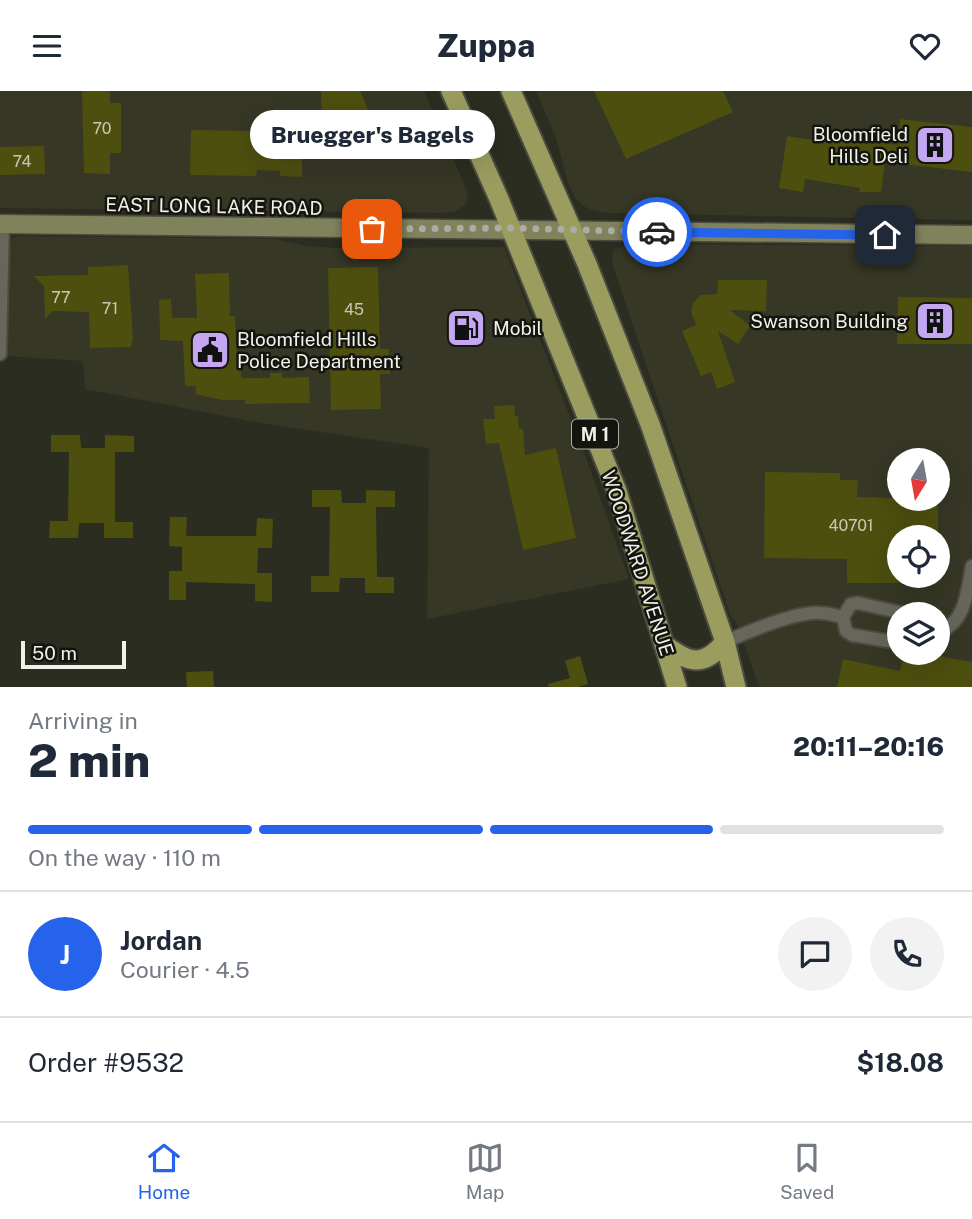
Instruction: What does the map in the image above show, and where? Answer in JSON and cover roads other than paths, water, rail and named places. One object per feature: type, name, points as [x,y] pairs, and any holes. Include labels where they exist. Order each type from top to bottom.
[{"type":"main road","name":"WOODWARD AVENUE","points":[[451,91],[511,228],[617,491],[677,687]]},
{"type":"main road","name":"M 1","points":[[511,95],[572,230],[650,424],[725,642],[736,687]]},
{"type":"main road","name":"EAST LONG LAKE ROAD","points":[[1,224],[972,235]]},
{"type":"main road","points":[[665,645],[682,657],[704,660],[725,642]]},
{"type":"street","points":[[0,353],[1,224]]},
{"type":"street","points":[[950,625],[960,615],[972,566]]},
{"type":"street","points":[[887,610],[851,604],[843,617],[846,631],[852,635],[887,641]]},
{"type":"street","points":[[725,642],[802,615],[820,612],[843,617]]},
{"type":"place","name":"Bloomfield Hills Deli","points":[[935,145]]},
{"type":"place","name":"Bruegger's Bagels","points":[[372,229]]},
{"type":"place","name":"Swanson Building","points":[[935,321]]},
{"type":"place","name":"Mobil","points":[[466,328]]},
{"type":"place","name":"Bloomfield Hills Police Department","points":[[210,350]]}]
